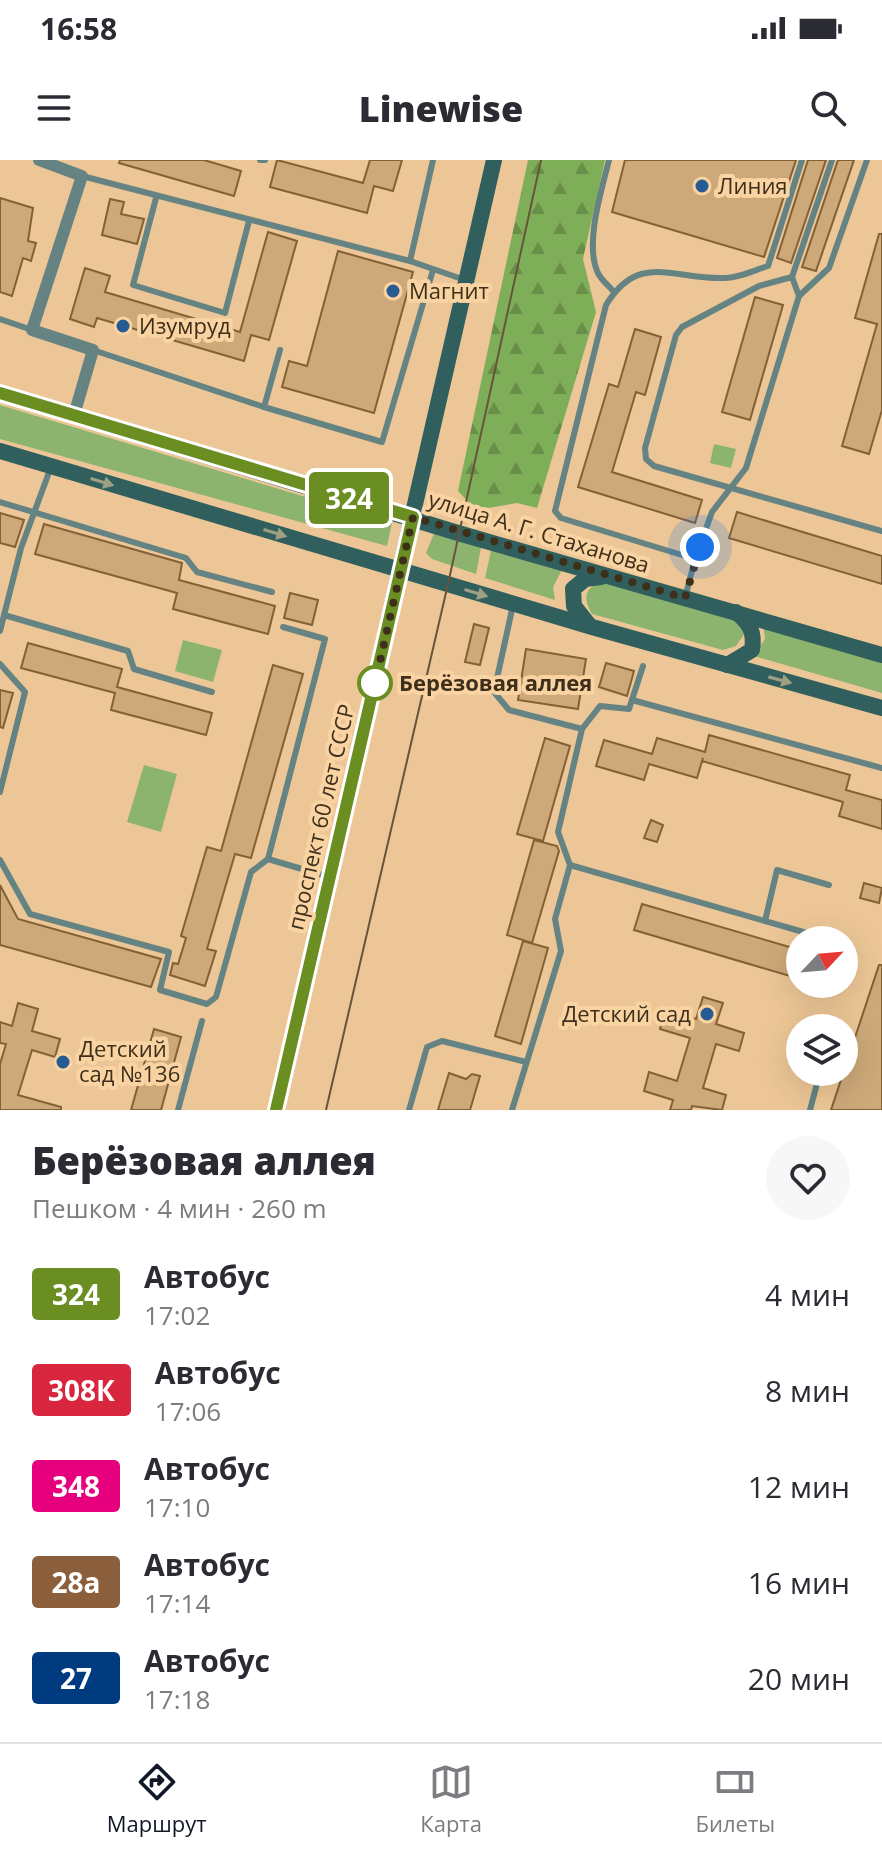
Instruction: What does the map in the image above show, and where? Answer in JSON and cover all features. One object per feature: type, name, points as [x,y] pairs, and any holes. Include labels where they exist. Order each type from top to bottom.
[{"type":"main road","name":"проспект 60 лет СССР","points":[[276,1110],[494,160]]},
{"type":"main road","name":"улица А. Г. Стаханова","points":[[0,393],[606,576],[882,655]]},
{"type":"main road","points":[[0,451],[513,604],[882,708]]},
{"type":"main road","points":[[592,627],[574,606],[573,589],[585,579],[606,576]]},
{"type":"main road","points":[[727,665],[752,650],[754,637],[749,624],[735,612]]},
{"type":"street","points":[[39,160],[82,176],[32,330],[93,350],[74,415]]},
{"type":"lane","points":[[410,261],[433,160]]},
{"type":"lane","points":[[609,160],[595,221],[594,257],[598,273],[614,292]]},
{"type":"lane","points":[[695,559],[561,518],[555,511],[606,305],[614,292],[639,272],[728,278],[768,266],[802,160]]},
{"type":"lane","points":[[799,296],[792,277],[832,160]]},
{"type":"lane","points":[[685,598],[712,512],[750,459],[799,296],[829,268],[867,160]]},
{"type":"lane","points":[[82,176],[156,198],[410,261],[466,280]]},
{"type":"lane","points":[[156,198],[133,285],[225,313],[249,221]]},
{"type":"lane","points":[[93,350],[264,407],[382,442],[433,270]]},
{"type":"lane","points":[[792,277],[759,286],[688,322],[676,335],[645,448],[646,459],[654,466],[882,531]]},
{"type":"lane","points":[[0,319],[32,330]]},
{"type":"lane","points":[[264,407],[280,350]]},
{"type":"lane","points":[[0,631],[33,512],[51,467]]},
{"type":"lane","points":[[0,502],[186,558],[197,572],[272,592]]},
{"type":"lane","points":[[513,604],[494,692],[509,710],[582,729]]},
{"type":"lane","points":[[4,615],[128,651],[134,669],[212,692]]},
{"type":"lane","points":[[0,860],[30,914],[169,952],[160,990],[206,1007],[216,997],[251,872],[268,859],[325,639],[283,627]]},
{"type":"lane","points":[[0,664],[25,692],[0,792]]},
{"type":"lane","points":[[512,1110],[561,951],[555,919],[570,865],[558,832],[582,729],[600,706],[629,709],[643,666]]},
{"type":"lane","points":[[632,700],[882,768]]},
{"type":"lane","points":[[268,859],[330,877]]},
{"type":"lane","points":[[570,865],[786,927]]},
{"type":"lane","points":[[765,921],[777,870],[829,885]]},
{"type":"lane","points":[[178,1110],[202,1021]]},
{"type":"lane","points":[[409,1110],[427,1047],[442,1041],[526,1062]]},
{"type":"lane","points":[[810,1110],[816,1086]]},
{"type":"green space","points":[[528,160],[605,160],[583,259],[596,312],[537,508],[517,503],[476,510],[458,491]]},
{"type":"green space","points":[[0,405],[392,523],[387,546],[0,439]]},
{"type":"green space","points":[[714,444],[736,449],[731,468],[710,463]]},
{"type":"green space","points":[[435,531],[482,542],[476,574],[432,559],[426,553]]},
{"type":"green space","points":[[492,546],[563,568],[553,587],[555,600],[485,578]]},
{"type":"green space","points":[[606,581],[732,615],[745,633],[736,646],[723,650],[592,614],[587,592]]},
{"type":"green space","points":[[763,624],[882,660],[882,693],[754,656],[765,639]]},
{"type":"green space","points":[[183,640],[222,650],[213,682],[175,671]]},
{"type":"green space","points":[[144,765],[177,774],[161,832],[127,822]]},
{"type":"building","points":[[120,160],[204,160],[241,171],[234,196],[119,163]]},
{"type":"building","points":[[277,160],[363,183],[370,160],[402,160],[393,191],[374,186],[367,213],[270,187]]},
{"type":"building","name":"Линия","points":[[625,160],[796,160],[764,257],[612,212]]},
{"type":"building","points":[[808,160],[826,160],[791,263],[777,258]]},
{"type":"building","points":[[838,160],[854,160],[816,271],[802,267]]},
{"type":"building","points":[[0,198],[33,208],[28,241],[36,243],[31,261],[23,258],[12,296],[0,292]]},
{"type":"building","points":[[110,199],[124,202],[121,214],[144,219],[137,244],[102,235]]},
{"type":"building","points":[[268,232],[297,241],[269,340],[251,335],[244,361],[97,318],[94,327],[70,319],[85,268],[110,276],[105,292],[240,332]]},
{"type":"building","points":[[879,234],[882,234],[882,410],[869,454],[842,446],[877,324],[855,318]]},
{"type":"building","points":[[338,251],[413,272],[374,413],[282,387],[289,361],[307,366]]},
{"type":"building","points":[[755,297],[783,305],[750,420],[722,412]]},
{"type":"building","points":[[635,329],[661,337],[645,395],[636,392],[612,472],[702,500],[695,523],[578,487],[609,384],[618,387]]},
{"type":"building","points":[[737,512],[882,556],[882,584],[729,538]]},
{"type":"building","points":[[0,513],[24,520],[15,547],[0,543]]},
{"type":"building","points":[[44,524],[182,563],[179,580],[275,606],[268,634],[173,609],[177,593],[35,554]]},
{"type":"building","points":[[290,593],[318,600],[312,625],[284,618]]},
{"type":"building","points":[[474,624],[489,628],[480,665],[465,662]]},
{"type":"building","points":[[28,643],[122,669],[117,687],[212,713],[206,735],[111,710],[115,693],[21,668]]},
{"type":"building","points":[[526,649],[586,659],[578,709],[518,700]]},
{"type":"building","points":[[606,663],[634,671],[627,696],[599,687]]},
{"type":"building","points":[[273,665],[303,674],[251,858],[235,854],[207,949],[216,951],[205,986],[170,975],[173,963],[178,964],[186,938],[181,936],[207,847],[221,851]]},
{"type":"building","points":[[0,690],[13,693],[3,728],[0,727]]},
{"type":"building","points":[[709,735],[850,775],[846,790],[882,800],[882,829],[839,816],[843,802],[702,761],[697,778],[649,764],[644,780],[596,766],[604,740],[652,754],[657,738],[705,752]]},
{"type":"building","points":[[545,738],[570,746],[543,841],[517,834]]},
{"type":"building","points":[[651,820],[663,825],[657,842],[644,838]]},
{"type":"building","points":[[534,840],[557,846],[559,851],[532,943],[507,935]]},
{"type":"building","points":[[864,883],[882,888],[879,903],[860,898]]},
{"type":"building","points":[[0,885],[18,919],[161,959],[151,987],[0,945]]},
{"type":"building","points":[[642,904],[786,946],[786,975],[634,930]]},
{"type":"building","points":[[523,941],[548,948],[521,1044],[495,1036]]},
{"type":"building","points":[[879,965],[882,965],[882,1110],[831,1110],[839,1086],[858,1086],[858,1028]]},
{"type":"building","points":[[703,997],[723,1003],[716,1024],[744,1033],[739,1051],[716,1044],[703,1088],[726,1095],[722,1110],[692,1106],[691,1110],[670,1110],[673,1100],[644,1091],[649,1072],[677,1081],[690,1038],[660,1029],[665,1010],[696,1019]]},
{"type":"building","points":[[18,1003],[38,1009],[32,1031],[60,1039],[55,1057],[32,1050],[18,1095],[61,1107],[61,1110],[0,1110],[0,1064],[6,1044],[0,1043],[0,1022],[12,1026]]},
{"type":"building","points":[[154,1029],[181,1037],[161,1110],[131,1110]]},
{"type":"building","points":[[449,1073],[466,1079],[472,1074],[480,1076],[470,1110],[438,1110]]},
{"type":"tram line","points":[[326,1110],[448,584],[541,160]]},
{"type":"bus line","name":"324","points":[[0,393],[413,517],[276,1110]]},
{"type":"place","name":"Линия","points":[[702,186]]},
{"type":"place","name":"Магнит","points":[[393,291]]},
{"type":"place","name":"Изумруд","points":[[123,326]]},
{"type":"place","name":"Берёзовая аллея","points":[[375,683]]},
{"type":"place","name":"Детский сад","points":[[707,1014]]},
{"type":"place","name":"Детский сад №136","points":[[63,1062]]},
{"type":"route","points":[[375,683],[373,692],[413,517],[458,533],[488,539],[685,598],[700,547]]}]
